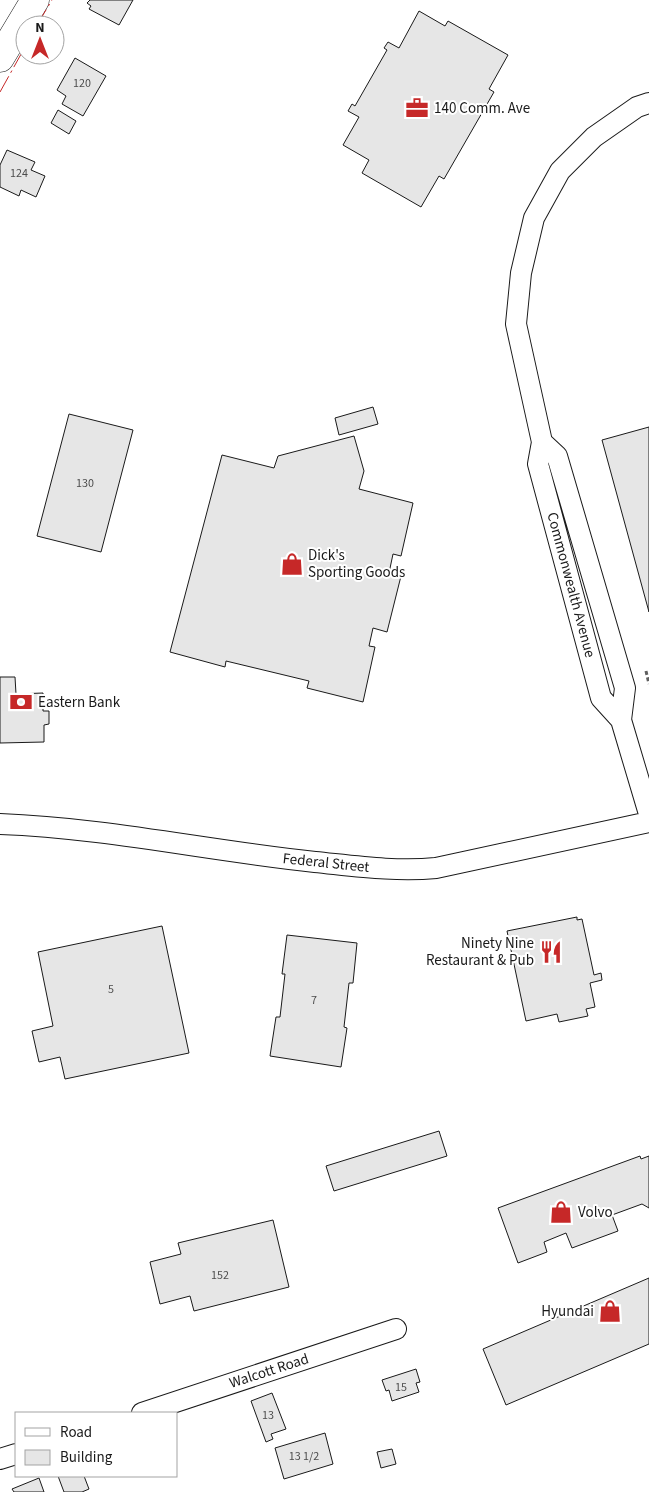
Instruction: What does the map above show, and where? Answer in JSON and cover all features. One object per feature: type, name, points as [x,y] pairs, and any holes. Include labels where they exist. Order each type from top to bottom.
[{"type":"main road","points":[[0,58],[35,0]]},
{"type":"street","name":"Commonwealth Avenue","points":[[649,103],[637,107],[594,137],[560,171],[534,218],[521,273],[516,324],[542,442],[557,456],[625,688],[621,720],[649,814]]},
{"type":"street","name":"Federal Street","points":[[0,824],[86,830],[291,860],[371,868],[417,870],[436,868],[649,822]]},
{"type":"street","name":"Walcott Road","points":[[145,1412],[396,1329]]},
{"type":"street","points":[[0,1459],[15,1454]]},
{"type":"path","points":[[646,671],[649,684]]},
{"type":"building","points":[[90,0],[133,0],[119,25],[89,9],[91,6],[87,3]]},
{"type":"building","name":"140 Comm. Ave","points":[[419,11],[445,26],[448,21],[508,55],[489,89],[494,92],[444,179],[439,176],[421,207],[362,173],[369,160],[343,145],[359,117],[348,111],[352,104],[355,106],[387,50],[384,48],[388,42],[399,48]]},
{"type":"building","points":[[75,58],[106,76],[83,116],[62,104],[66,96],[57,90]]},
{"type":"building","points":[[58,110],[76,121],[69,134],[51,123]]},
{"type":"building","points":[[7,150],[35,162],[31,170],[45,176],[36,197],[21,190],[19,196],[0,187],[0,165]]},
{"type":"building","points":[[373,407],[378,424],[339,435],[335,418]]},
{"type":"building","points":[[69,414],[133,430],[101,552],[37,536]]},
{"type":"building","points":[[649,427],[649,612],[602,440]]},
{"type":"building","name":"Dick's Sporting Goods","points":[[354,436],[364,471],[359,489],[413,503],[401,556],[393,554],[389,573],[401,576],[387,632],[373,628],[369,646],[375,647],[363,702],[307,688],[309,681],[226,661],[225,667],[170,652],[222,455],[274,468],[278,456]]},
{"type":"building","name":"Eastern Bank","points":[[0,677],[15,677],[16,694],[43,693],[43,711],[49,711],[49,724],[44,725],[44,742],[0,743]]},
{"type":"building","name":"Ninety Nine Restaurant & Pub","points":[[577,917],[577,920],[582,919],[594,975],[601,973],[602,980],[590,983],[595,1007],[586,1009],[588,1016],[559,1022],[557,1014],[526,1021],[507,931]]},
{"type":"building","points":[[162,926],[189,1053],[65,1079],[60,1057],[39,1062],[32,1031],[53,1026],[38,952]]},
{"type":"building","points":[[287,935],[357,943],[353,983],[349,983],[344,1027],[347,1028],[341,1067],[270,1056],[276,1017],[280,1017],[285,974],[282,974]]},
{"type":"building","points":[[439,1131],[447,1156],[334,1191],[326,1166]]},
{"type":"building","name":"Volvo","points":[[640,1156],[641,1159],[649,1156],[649,1208],[642,1204],[612,1215],[618,1231],[572,1248],[566,1233],[544,1242],[547,1252],[518,1263],[498,1208]]},
{"type":"building","points":[[273,1220],[289,1287],[194,1311],[190,1296],[160,1304],[150,1262],[181,1254],[178,1243]]},
{"type":"building","name":"Hyundai","points":[[649,1278],[649,1344],[506,1405],[483,1349]]},
{"type":"building","points":[[416,1369],[420,1382],[416,1383],[419,1392],[392,1401],[389,1390],[386,1391],[382,1380]]},
{"type":"building","points":[[272,1393],[286,1429],[271,1434],[273,1439],[266,1442],[251,1401]]},
{"type":"building","points":[[325,1433],[333,1464],[284,1479],[275,1448]]},
{"type":"building","points":[[392,1449],[396,1464],[381,1468],[377,1452]]},
{"type":"building","points":[[58,1477],[84,1477],[89,1489],[82,1492],[64,1492]]},
{"type":"building","points":[[39,1478],[44,1492],[14,1492],[12,1489]]},
{"type":"power","points":[[43,15],[52,0]]},
{"type":"power","points":[[0,92],[15,65]]},
{"type":"place","name":"140 Comm. Ave","points":[[417,108]]},
{"type":"place","name":"Dick's Sporting Goods","points":[[292,564]]},
{"type":"place","name":"Eastern Bank","points":[[21,702]]},
{"type":"place","name":"Ninety Nine Restaurant & Pub","points":[[551,952]]},
{"type":"place","name":"Volvo","points":[[561,1212]]},
{"type":"place","name":"Hyundai","points":[[610,1311]]}]
